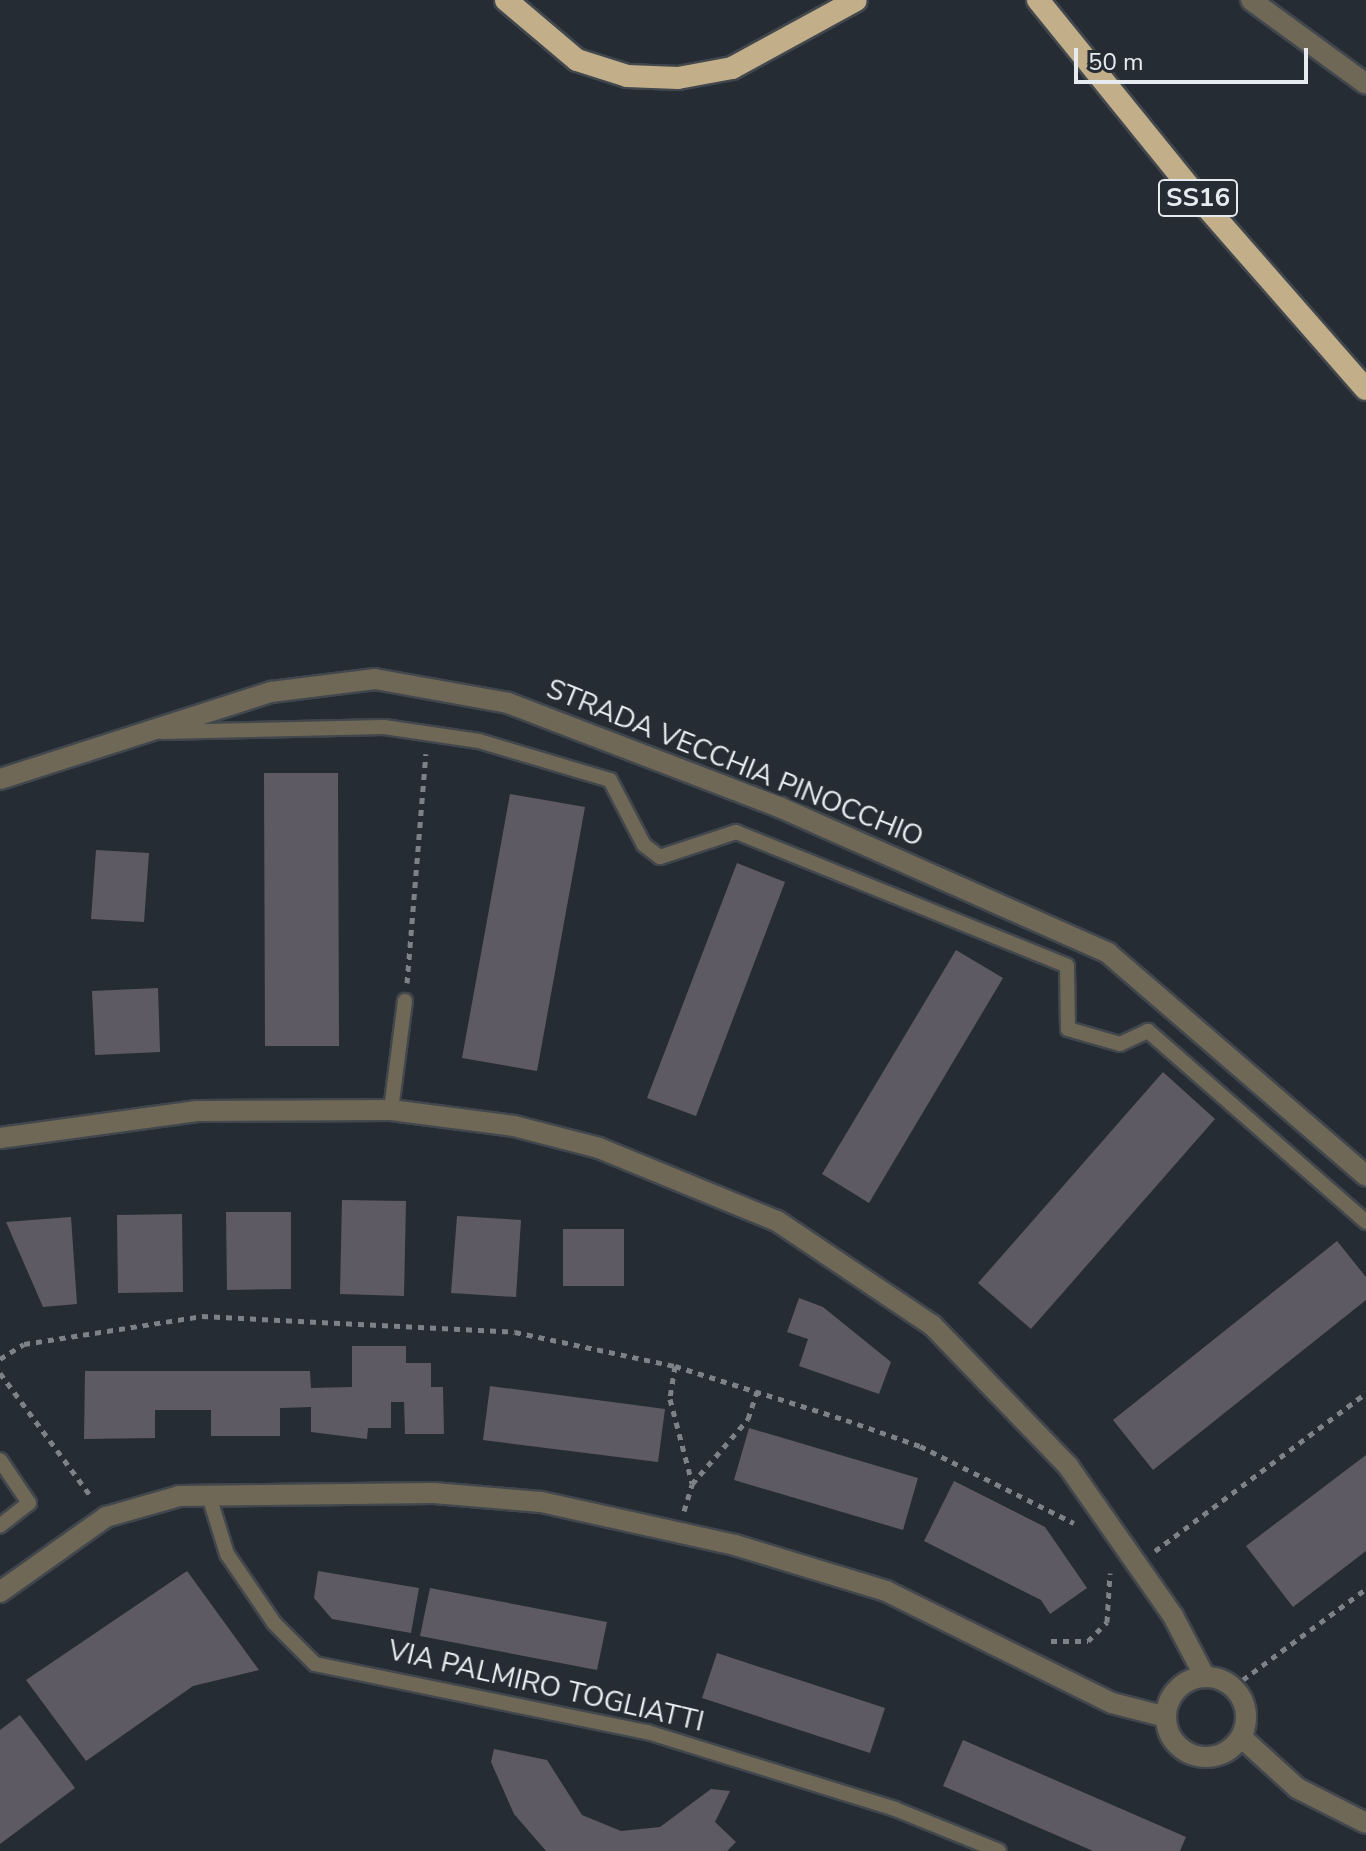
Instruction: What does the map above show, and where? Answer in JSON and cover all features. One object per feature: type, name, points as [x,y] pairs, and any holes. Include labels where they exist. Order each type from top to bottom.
[{"type":"highway","points":[[506,0],[577,60],[627,76],[678,78],[732,68],[856,0]]},
{"type":"highway","name":"SS16","points":[[1038,0],[1195,194],[1366,389]]},
{"type":"street","points":[[1251,0],[1366,84]]},
{"type":"street","name":"STRADA VECCHIA PINOCCHIO","points":[[0,779],[271,692],[375,679],[437,685],[508,703],[779,807],[1108,953],[1176,1004],[1366,1176]]},
{"type":"street","points":[[0,1138],[197,1111],[391,1110],[514,1126],[599,1148],[777,1221],[853,1266],[932,1325],[1068,1466],[1138,1563],[1205,1677],[1233,1687],[1246,1709],[1241,1737],[1220,1754],[1195,1755],[1174,1741],[1166,1717],[1178,1688],[1205,1677]]},
{"type":"street","points":[[0,1592],[106,1517],[179,1496],[434,1493],[541,1502],[679,1531],[886,1591],[1112,1703],[1166,1717]]},
{"type":"street","points":[[1241,1737],[1297,1788],[1366,1823]]},
{"type":"lane","points":[[145,733],[384,727],[427,737],[479,741],[610,780],[644,845],[660,857],[736,832],[1067,966]]},
{"type":"lane","points":[[1078,939],[1067,966],[1068,1029],[1120,1044],[1148,1031],[1366,1222]]},
{"type":"lane","points":[[391,1110],[405,1001]]},
{"type":"lane","points":[[0,1460],[29,1503],[0,1526]]},
{"type":"lane","name":"VIA PALMIRO TOGLIATTI","points":[[209,1496],[227,1554],[274,1623],[315,1664],[647,1732],[895,1809],[999,1851]]},
{"type":"path","points":[[405,1001],[427,737]]},
{"type":"path","points":[[0,1359],[24,1344],[202,1316],[515,1332],[675,1366],[920,1446],[1072,1521],[1082,1533]]},
{"type":"path","points":[[675,1366],[670,1399],[692,1484]]},
{"type":"path","points":[[0,1373],[106,1517]]},
{"type":"path","points":[[679,1531],[692,1484],[748,1419],[757,1391]]},
{"type":"path","points":[[1138,1563],[1366,1393]]},
{"type":"path","points":[[1043,1638],[1088,1641],[1107,1622],[1108,1567]]},
{"type":"path","points":[[1233,1687],[1366,1589]]},
{"type":"building","points":[[264,773],[338,773],[339,1046],[265,1046]]},
{"type":"building","points":[[510,794],[585,807],[537,1071],[462,1058]]},
{"type":"building","points":[[96,850],[149,853],[144,922],[91,919]]},
{"type":"building","points":[[737,863],[785,882],[696,1116],[647,1098]]},
{"type":"building","points":[[956,950],[1003,978],[869,1203],[822,1174]]},
{"type":"building","points":[[158,988],[160,1052],[95,1055],[92,991]]},
{"type":"building","points":[[1163,1072],[1215,1119],[1031,1329],[978,1283]]},
{"type":"building","points":[[342,1200],[406,1201],[404,1296],[340,1294]]},
{"type":"building","points":[[226,1212],[291,1212],[291,1289],[227,1290]]},
{"type":"building","points":[[182,1214],[183,1292],[118,1293],[117,1215]]},
{"type":"building","points":[[457,1216],[521,1220],[516,1297],[451,1293]]},
{"type":"building","points":[[71,1217],[77,1304],[43,1307],[6,1222]]},
{"type":"building","points":[[563,1229],[624,1229],[624,1286],[563,1286]]},
{"type":"building","points":[[1337,1241],[1366,1277],[1366,1300],[1153,1470],[1113,1420]]},
{"type":"building","points":[[799,1298],[823,1307],[891,1362],[879,1394],[799,1366],[808,1339],[787,1332]]},
{"type":"building","points":[[352,1346],[406,1346],[406,1363],[431,1363],[431,1387],[443,1387],[444,1434],[405,1434],[404,1402],[391,1402],[391,1428],[368,1428],[367,1439],[311,1432],[311,1407],[280,1408],[280,1436],[211,1436],[211,1410],[155,1410],[155,1438],[84,1439],[85,1371],[310,1371],[311,1388],[352,1387]]},
{"type":"building","points":[[490,1386],[665,1409],[658,1462],[483,1440]]},
{"type":"building","points":[[749,1428],[918,1478],[903,1530],[734,1480]]},
{"type":"building","points":[[1366,1455],[1366,1551],[1293,1607],[1246,1546]]},
{"type":"building","points":[[954,1481],[1045,1527],[1087,1588],[1050,1614],[1041,1600],[924,1541]]},
{"type":"building","points":[[187,1571],[259,1670],[193,1686],[86,1761],[26,1680]]},
{"type":"building","points":[[318,1571],[419,1588],[411,1633],[332,1619],[314,1598]]},
{"type":"building","points":[[430,1588],[607,1622],[597,1670],[420,1636]]},
{"type":"building","points":[[717,1653],[885,1708],[870,1753],[702,1698]]},
{"type":"building","points":[[20,1715],[75,1788],[0,1844],[0,1730]]},
{"type":"building","points":[[963,1740],[1186,1837],[1180,1851],[1093,1851],[943,1786]]},
{"type":"building","points":[[494,1749],[547,1760],[582,1815],[621,1831],[660,1827],[711,1789],[730,1791],[715,1822],[736,1842],[727,1851],[546,1851],[514,1814],[491,1762]]}]
